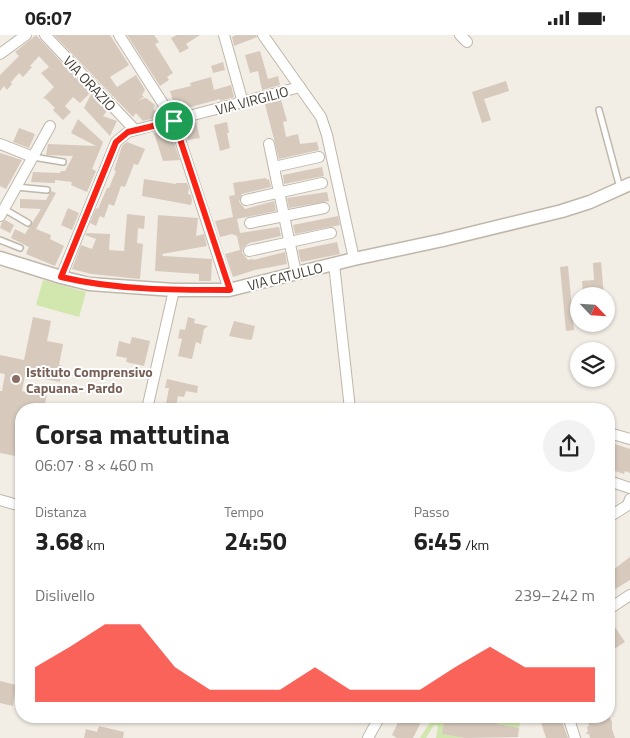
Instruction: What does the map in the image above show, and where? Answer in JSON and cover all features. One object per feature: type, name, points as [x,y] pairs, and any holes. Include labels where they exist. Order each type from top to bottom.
[{"type":"street","points":[[0,54],[15,38],[26,35]]},
{"type":"street","name":"VIA ORAZIO","points":[[45,35],[135,130]]},
{"type":"street","points":[[119,35],[174,121],[230,290]]},
{"type":"street","points":[[224,35],[243,103]]},
{"type":"street","points":[[263,35],[321,117],[327,135],[354,259]]},
{"type":"street","name":"VIA VIRGILIO","points":[[61,277],[116,142],[128,132],[300,87]]},
{"type":"street","points":[[2,213],[50,126]]},
{"type":"street","points":[[0,143],[33,157]]},
{"type":"street","points":[[269,144],[296,273]]},
{"type":"street","points":[[274,167],[319,157]]},
{"type":"street","points":[[246,201],[322,183]]},
{"type":"street","name":"VIA CATULLO","points":[[0,258],[61,277],[89,283],[174,290],[230,290],[562,211],[590,202],[625,186]]},
{"type":"street","points":[[250,223],[324,208]]},
{"type":"street","points":[[249,251],[331,233]]},
{"type":"street","points":[[334,264],[349,403]]},
{"type":"street","points":[[148,403],[174,290]]},
{"type":"street","points":[[615,435],[630,439]]},
{"type":"street","points":[[615,483],[630,488]]},
{"type":"street","points":[[615,513],[628,505],[630,499]]},
{"type":"street","points":[[0,500],[15,504]]},
{"type":"street","points":[[615,605],[630,595]]},
{"type":"street","points":[[368,738],[376,723]]},
{"type":"street","points":[[570,723],[575,738]]},
{"type":"lane","points":[[599,110],[625,186]]},
{"type":"lane","points":[[33,157],[63,162]]},
{"type":"lane","points":[[16,187],[47,190]]},
{"type":"lane","points":[[2,213],[28,223]]},
{"type":"lane","points":[[0,240],[20,248]]},
{"type":"green space","points":[[43,280],[86,292],[79,317],[36,305]]},
{"type":"green space","points":[[430,723],[444,723],[443,734],[465,738],[436,738],[438,726],[434,725],[426,738],[420,738]]},
{"type":"green space","points":[[520,723],[520,724],[519,728],[497,724]]},
{"type":"building","points":[[36,35],[90,93],[80,103],[73,97],[65,106],[71,112],[63,120],[53,110],[55,108],[43,98],[54,87],[41,73],[49,67],[39,56],[23,77],[19,73],[7,90],[4,86],[0,91],[0,75],[19,56],[15,52]]},
{"type":"building","points":[[54,35],[110,35],[129,65],[110,77],[117,87],[136,75],[145,90],[142,95],[144,97],[138,100],[146,98],[155,105],[153,109],[158,113],[154,118],[143,121],[136,113],[133,117]]},
{"type":"building","points":[[127,35],[154,35],[159,42],[155,44],[173,73],[167,77],[169,80],[160,86]]},
{"type":"building","points":[[177,35],[200,35],[186,44],[189,48],[180,53],[171,38]]},
{"type":"building","points":[[236,35],[256,35],[257,37],[234,46],[232,37]]},
{"type":"building","points":[[260,51],[268,79],[278,76],[280,85],[262,90],[258,71],[250,73],[245,55]]},
{"type":"building","points":[[223,62],[225,70],[213,73],[211,66]]},
{"type":"building","points":[[211,77],[214,90],[231,85],[234,97],[176,111],[170,91],[191,86],[190,83]]},
{"type":"building","points":[[506,81],[509,91],[484,99],[491,120],[482,123],[472,92]]},
{"type":"building","points":[[91,94],[107,111],[103,116],[117,121],[110,136],[84,108]]},
{"type":"building","points":[[281,100],[287,121],[283,122],[286,137],[298,134],[300,144],[317,142],[319,150],[279,159],[265,104]]},
{"type":"building","points":[[78,119],[103,142],[92,169],[96,171],[87,192],[71,185],[72,182],[55,180],[55,183],[31,182],[33,172],[60,173],[65,171],[73,156],[46,155],[48,144],[96,146],[71,133]]},
{"type":"building","points":[[196,122],[200,138],[188,140],[183,125]]},
{"type":"building","points":[[227,122],[230,148],[220,151],[214,125]]},
{"type":"building","points":[[19,128],[35,134],[29,148],[13,142]]},
{"type":"building","points":[[169,129],[180,160],[163,161],[154,133]]},
{"type":"building","points":[[127,142],[145,149],[138,165],[134,164],[125,187],[121,186],[114,206],[109,204],[104,218],[100,216],[96,226],[90,223],[96,208],[98,209],[107,188],[109,188],[116,171],[114,170],[122,146]]},
{"type":"building","points":[[0,153],[22,160],[6,189],[0,186]]},
{"type":"building","points":[[322,167],[324,176],[284,184],[283,175]]},
{"type":"building","points":[[266,178],[267,180],[269,179],[271,187],[242,194],[239,202],[245,209],[274,201],[276,211],[237,219],[240,233],[279,227],[281,236],[249,243],[243,248],[242,253],[248,260],[253,260],[285,252],[287,264],[255,270],[233,277],[225,254],[240,250],[237,236],[232,234],[220,237],[215,221],[233,217],[229,196],[235,195],[233,183]]},
{"type":"building","points":[[144,179],[176,184],[187,183],[189,188],[188,194],[191,195],[192,200],[191,205],[142,196]]},
{"type":"building","points":[[51,191],[56,193],[36,229],[51,235],[50,239],[64,246],[55,266],[26,254],[29,247],[11,238],[15,229],[25,234],[41,209],[20,208],[20,199],[46,200]]},
{"type":"building","points":[[327,192],[329,201],[289,208],[287,198]]},
{"type":"building","points":[[68,208],[79,213],[72,230],[61,225]]},
{"type":"building","points":[[127,214],[145,216],[144,229],[138,228],[137,243],[143,244],[140,279],[91,274],[72,269],[81,245],[92,249],[96,239],[85,235],[87,233],[110,234],[109,250],[124,251]]},
{"type":"building","points":[[158,215],[198,218],[196,236],[204,234],[207,246],[162,254],[163,256],[212,259],[211,281],[199,281],[199,274],[155,271]]},
{"type":"building","points":[[338,216],[340,225],[295,234],[293,225]]},
{"type":"building","points":[[5,220],[14,225],[10,233],[0,228]]},
{"type":"building","points":[[337,242],[340,254],[301,262],[298,250]]},
{"type":"building","points":[[601,262],[603,287],[582,287],[582,281],[594,280],[593,263]]},
{"type":"building","points":[[568,266],[570,330],[566,331],[560,267]]},
{"type":"building","points":[[33,317],[51,321],[47,341],[63,344],[59,365],[63,366],[60,382],[25,375],[22,391],[37,395],[38,392],[47,394],[45,403],[15,403],[15,456],[0,453],[0,391],[2,391],[5,374],[0,373],[0,355],[24,360]]},
{"type":"building","points":[[188,317],[195,319],[194,323],[208,326],[204,329],[201,344],[196,342],[192,359],[178,356],[182,339],[178,338],[180,329],[185,330]]},
{"type":"building","points":[[234,321],[255,326],[252,339],[229,336]]},
{"type":"building","points":[[132,337],[150,341],[144,366],[126,362],[127,358],[116,356],[119,341],[130,344]]},
{"type":"building","points":[[167,379],[198,386],[197,393],[186,391],[184,397],[178,396],[177,403],[166,403],[169,388],[165,388]]},
{"type":"building","points":[[615,444],[630,449],[630,473],[625,471],[624,474],[615,471]]},
{"type":"building","points":[[630,557],[630,580],[615,589],[615,568]]},
{"type":"building","points":[[615,627],[625,642],[615,648]]},
{"type":"building","points":[[0,681],[15,685],[13,706],[0,703]]},
{"type":"building","points":[[398,723],[420,723],[413,738],[397,738],[392,735]]},
{"type":"building","points":[[444,723],[497,723],[519,728],[518,737],[465,738],[442,734]]},
{"type":"building","points":[[541,723],[563,723],[568,738],[546,738]]},
{"type":"building","points":[[588,723],[612,723],[615,738],[590,738],[589,734],[586,734],[588,731],[587,727],[589,726]]},
{"type":"building","points":[[99,726],[124,732],[123,738],[84,738],[86,729],[97,732]]},
{"type":"place","name":"Istituto Comprensivo Capuana- Pardo","points":[[16,379]]},
{"type":"route","points":[[174,121],[230,290],[174,290],[89,283],[61,277],[116,142],[128,132],[174,121]]}]
